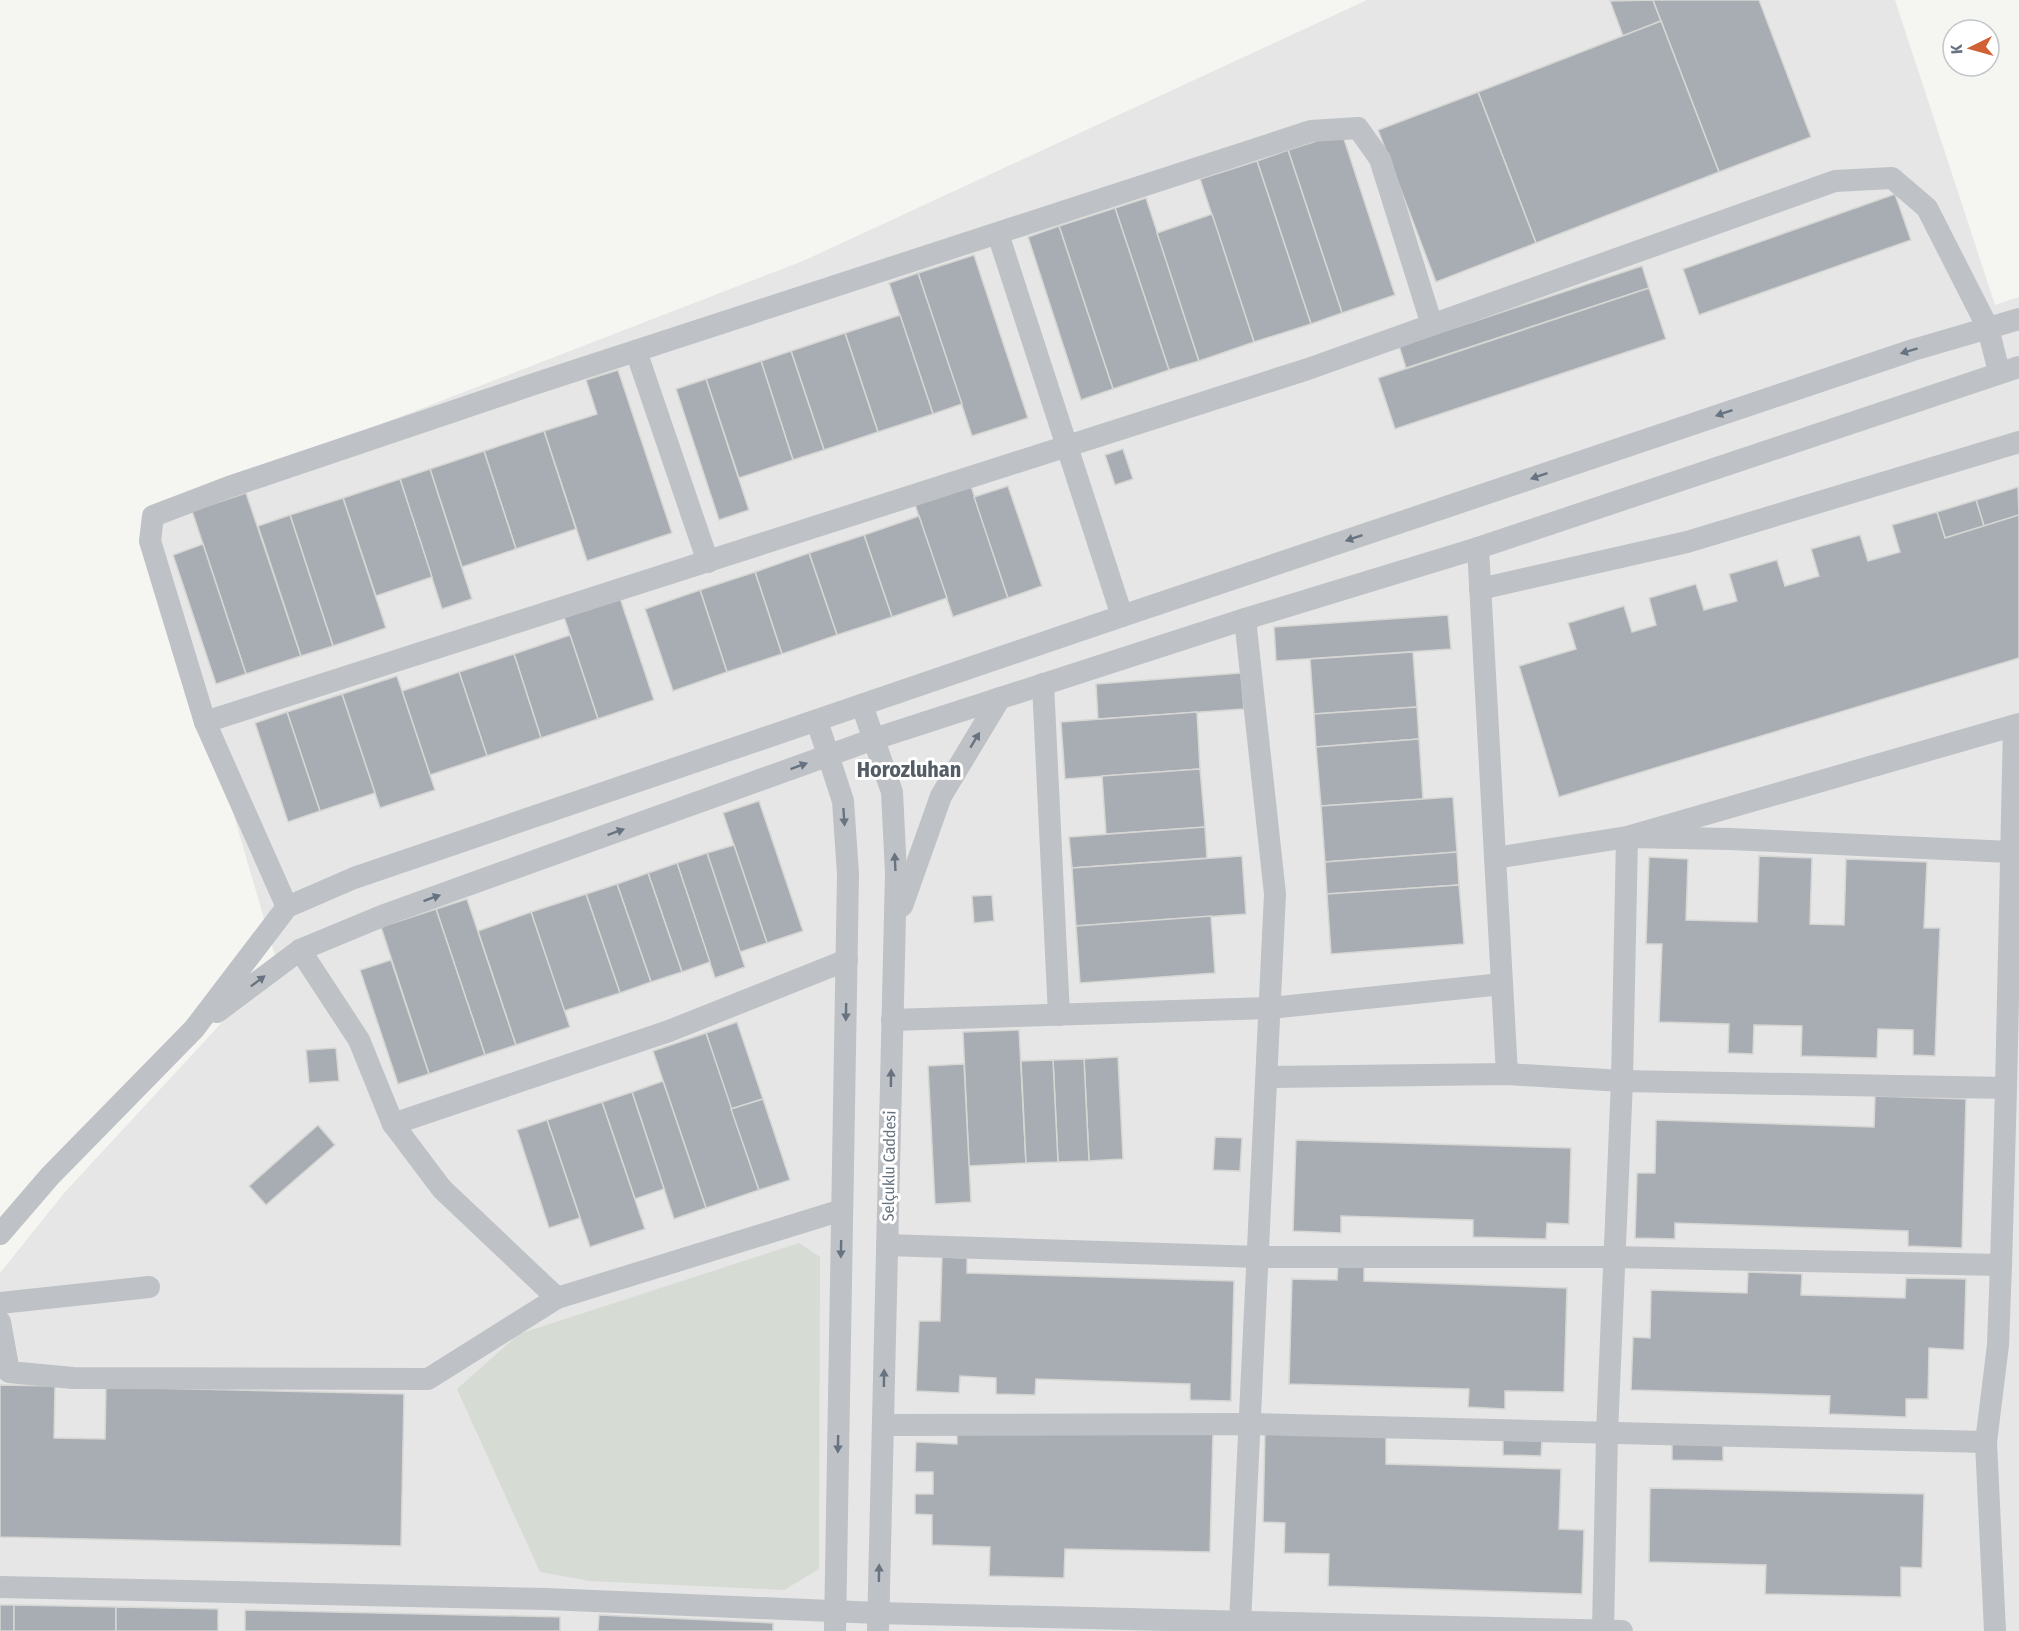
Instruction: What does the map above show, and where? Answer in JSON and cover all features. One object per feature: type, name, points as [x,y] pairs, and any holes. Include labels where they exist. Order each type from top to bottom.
[{"type":"street","points":[[287,907],[205,722],[150,541],[153,516],[229,487],[636,351],[1311,131],[1358,128],[1380,159],[1432,324]]},
{"type":"street","points":[[194,1029],[300,950],[387,914],[874,740],[1245,619],[1478,548],[2009,369],[1927,208],[1892,178],[1835,181],[1308,369],[205,722]]},
{"type":"street","points":[[998,234],[1122,616]]},
{"type":"street","points":[[0,1234],[50,1176],[194,1029],[287,907],[354,878],[1122,616],[1912,350],[2019,319]]},
{"type":"street","points":[[636,351],[708,562]]},
{"type":"street","points":[[1480,589],[1688,542],[2019,442]]},
{"type":"street","points":[[1478,548],[1507,1074]]},
{"type":"street","points":[[1240,1623],[1275,894],[1245,619]]},
{"type":"street","points":[[1043,684],[1059,1015]]},
{"type":"street","points":[[894,927],[941,796],[1000,698]]},
{"type":"street","name":"Selçuklu Caddesi","points":[[862,705],[892,792],[896,873],[878,1622]]},
{"type":"street","points":[[817,721],[843,801],[848,874],[835,1621]]},
{"type":"street","points":[[1495,858],[1627,837],[2016,725],[2010,852],[2001,1265],[2009,1345],[1986,1442],[1995,1631]]},
{"type":"street","points":[[1627,837],[1730,839],[2010,852]]},
{"type":"street","points":[[1602,1630],[1613,1257],[1622,1081],[1627,837]]},
{"type":"street","points":[[300,950],[359,1040],[393,1125],[442,1190],[557,1298]]},
{"type":"street","points":[[393,1125],[669,1031],[846,960]]},
{"type":"street","points":[[892,1020],[1270,1008],[1502,984]]},
{"type":"street","points":[[1267,1077],[1507,1074],[1622,1081],[2006,1088]]},
{"type":"street","points":[[0,1322],[9,1372],[73,1378],[428,1379],[557,1298],[842,1210]]},
{"type":"street","points":[[887,1245],[1258,1257],[1613,1257],[2001,1265]]},
{"type":"street","points":[[0,1303],[149,1287]]},
{"type":"street","points":[[883,1425],[1250,1424],[1986,1442]]},
{"type":"street","points":[[0,1587],[547,1599],[835,1621],[1142,1625],[1240,1623],[1326,1628],[1622,1631]]},
{"type":"shaded area","points":[[1367,0],[1895,0],[1995,305],[2019,297],[2019,1631],[0,1631],[0,1273],[65,1192],[277,963],[146,515],[803,261]]},
{"type":"shaded area","points":[[799,1243],[820,1257],[819,1569],[784,1590],[590,1581],[540,1572],[457,1389],[519,1334]]},
{"type":"building","points":[[1653,0],[1661,21],[1623,36],[1610,1]]},
{"type":"building","points":[[1653,0],[1759,0],[1811,137],[1719,172]]},
{"type":"building","points":[[1661,21],[1719,172],[1536,243],[1478,92]]},
{"type":"building","points":[[1478,92],[1536,243],[1436,282],[1378,130]]},
{"type":"building","points":[[1342,133],[1395,295],[1342,313],[1288,150]]},
{"type":"building","points":[[1288,150],[1342,313],[1311,324],[1257,161]]},
{"type":"building","points":[[1257,161],[1311,324],[1254,342],[1200,179]]},
{"type":"building","points":[[1895,194],[1911,240],[1699,315],[1683,269]]},
{"type":"building","points":[[1146,198],[1199,361],[1169,370],[1115,208]]},
{"type":"building","points":[[1115,208],[1169,370],[1113,389],[1059,226]]},
{"type":"building","points":[[1212,214],[1254,342],[1199,361],[1157,233]]},
{"type":"building","points":[[1059,226],[1113,389],[1081,400],[1028,237]]},
{"type":"building","points":[[974,255],[1028,418],[972,436],[918,273]]},
{"type":"building","points":[[1642,266],[1649,288],[1406,368],[1399,346]]},
{"type":"building","points":[[918,273],[962,404],[933,414],[889,283]]},
{"type":"building","points":[[1649,288],[1666,339],[1395,429],[1378,378]]},
{"type":"building","points":[[900,315],[933,414],[878,432],[845,333]]},
{"type":"building","points":[[845,333],[878,432],[824,450],[791,351]]},
{"type":"building","points":[[791,351],[824,450],[793,460],[761,361]]},
{"type":"building","points":[[761,361],[793,460],[739,478],[706,379]]},
{"type":"building","points":[[618,370],[672,533],[587,561],[544,431],[597,414],[586,380]]},
{"type":"building","points":[[706,379],[749,510],[719,520],[676,389]]},
{"type":"building","points":[[544,431],[576,529],[516,549],[484,451]]},
{"type":"building","points":[[1123,449],[1133,479],[1115,485],[1105,455]]},
{"type":"building","points":[[484,451],[516,549],[462,567],[430,469]]},
{"type":"building","points":[[430,469],[472,599],[442,609],[400,479]]},
{"type":"building","points":[[400,479],[432,577],[376,596],[343,498]]},
{"type":"building","points":[[969,480],[1008,598],[953,617],[913,499]]},
{"type":"building","points":[[1008,486],[1042,586],[1008,598],[974,497]]},
{"type":"building","points":[[2018,487],[2019,515],[1984,526],[1976,500]]},
{"type":"building","points":[[246,493],[301,656],[246,674],[192,511]]},
{"type":"building","points":[[343,498],[386,628],[333,646],[290,515]]},
{"type":"building","points":[[1976,500],[1984,526],[1945,538],[1937,512]]},
{"type":"building","points":[[1937,512],[1945,538],[2019,515],[2019,658],[1559,797],[1519,666],[1576,649],[1568,623],[1624,606],[1632,632],[1656,625],[1649,598],[1696,584],[1704,610],[1737,601],[1729,574],[1777,560],[1785,586],[1819,576],[1811,549],[1860,535],[1868,561],[1900,552],[1892,525]]},
{"type":"building","points":[[290,515],[333,646],[301,656],[258,526]]},
{"type":"building","points":[[919,516],[947,598],[892,617],[864,535]]},
{"type":"building","points":[[864,535],[892,617],[837,635],[809,553]]},
{"type":"building","points":[[203,544],[246,674],[216,684],[173,555]]},
{"type":"building","points":[[809,553],[837,635],[782,654],[755,572]]},
{"type":"building","points":[[755,572],[782,654],[727,672],[700,590]]},
{"type":"building","points":[[700,590],[727,672],[673,691],[645,609]]},
{"type":"building","points":[[620,598],[654,700],[598,719],[564,617]]},
{"type":"building","points":[[1448,615],[1451,649],[1276,661],[1274,627]]},
{"type":"building","points":[[570,635],[598,719],[541,738],[514,654]]},
{"type":"building","points":[[1413,652],[1417,707],[1314,714],[1310,659]]},
{"type":"building","points":[[514,654],[541,738],[487,756],[459,672]]},
{"type":"building","points":[[459,672],[487,756],[430,775],[402,691]]},
{"type":"building","points":[[1241,673],[1244,709],[1098,719],[1096,684]]},
{"type":"building","points":[[397,676],[435,790],[380,808],[342,694]]},
{"type":"building","points":[[342,694],[375,793],[320,811],[287,712]]},
{"type":"building","points":[[1417,707],[1419,739],[1316,747],[1314,714]]},
{"type":"building","points":[[287,712],[320,811],[288,822],[255,723]]},
{"type":"building","points":[[1197,712],[1200,769],[1065,779],[1061,722]]},
{"type":"building","points":[[1419,739],[1423,799],[1321,806],[1316,747]]},
{"type":"building","points":[[1200,769],[1205,827],[1106,834],[1102,776]]},
{"type":"building","points":[[1453,797],[1457,852],[1325,862],[1321,806]]},
{"type":"building","points":[[759,801],[803,931],[767,943],[723,813]]},
{"type":"building","points":[[1205,827],[1207,858],[1072,868],[1069,837]]},
{"type":"building","points":[[734,845],[767,943],[740,952],[707,853]]},
{"type":"building","points":[[1457,852],[1459,885],[1327,894],[1325,862]]},
{"type":"building","points":[[707,853],[745,967],[715,978],[677,863]]},
{"type":"building","points":[[1242,856],[1246,914],[1076,926],[1072,868]]},
{"type":"building","points":[[1759,856],[1812,858],[1810,924],[1844,925],[1846,859],[1927,862],[1924,928],[1940,928],[1935,1056],[1913,1055],[1913,1030],[1878,1029],[1877,1058],[1801,1056],[1802,1026],[1754,1025],[1753,1054],[1728,1053],[1729,1024],[1659,1022],[1662,944],[1646,944],[1649,857],[1688,859],[1686,920],[1757,922]]},
{"type":"building","points":[[677,863],[710,962],[682,972],[648,873]]},
{"type":"building","points":[[648,873],[682,972],[651,982],[617,884]]},
{"type":"building","points":[[617,884],[651,982],[620,993],[586,894]]},
{"type":"building","points":[[1459,885],[1464,944],[1331,954],[1327,894]]},
{"type":"building","points":[[586,894],[620,993],[564,1011],[531,912]]},
{"type":"building","points":[[992,895],[994,921],[974,923],[972,896]]},
{"type":"building","points":[[467,899],[516,1045],[485,1055],[436,909]]},
{"type":"building","points":[[436,909],[485,1055],[429,1074],[381,927]]},
{"type":"building","points":[[531,912],[570,1027],[516,1045],[478,931]]},
{"type":"building","points":[[1211,916],[1215,973],[1080,983],[1076,926]]},
{"type":"building","points":[[391,960],[429,1074],[398,1084],[360,970]]},
{"type":"building","points":[[737,1022],[763,1099],[731,1109],[706,1033]]},
{"type":"building","points":[[1019,1030],[1026,1163],[969,1166],[963,1032]]},
{"type":"building","points":[[706,1033],[759,1190],[706,1208],[653,1051]]},
{"type":"building","points":[[336,1048],[339,1081],[309,1083],[306,1050]]},
{"type":"building","points":[[1118,1057],[1123,1159],[1089,1161],[1084,1059]]},
{"type":"building","points":[[1084,1059],[1089,1161],[1058,1162],[1053,1060]]},
{"type":"building","points":[[1053,1060],[1058,1162],[1026,1163],[1021,1061]]},
{"type":"building","points":[[964,1064],[971,1202],[935,1204],[928,1066]]},
{"type":"building","points":[[663,1081],[706,1208],[674,1219],[632,1092]]},
{"type":"building","points":[[632,1092],[664,1189],[635,1199],[602,1102]]},
{"type":"building","points":[[1875,1096],[1966,1099],[1962,1248],[1908,1246],[1908,1231],[1675,1223],[1675,1239],[1635,1238],[1637,1173],[1655,1173],[1656,1120],[1874,1127]]},
{"type":"building","points":[[763,1099],[790,1180],[759,1190],[731,1109]]},
{"type":"building","points":[[602,1102],[645,1229],[590,1247],[547,1120]]},
{"type":"building","points":[[547,1120],[580,1218],[549,1228],[517,1130]]},
{"type":"building","points":[[318,1125],[335,1145],[266,1205],[249,1186]]},
{"type":"building","points":[[1215,1137],[1242,1138],[1240,1171],[1213,1170]]},
{"type":"building","points":[[1296,1140],[1571,1148],[1569,1224],[1547,1223],[1546,1239],[1473,1237],[1473,1220],[1341,1216],[1341,1233],[1293,1231]]},
{"type":"building","points":[[942,1257],[967,1258],[967,1273],[1234,1281],[1231,1401],[1190,1400],[1190,1384],[1036,1379],[1035,1395],[996,1394],[996,1378],[960,1376],[959,1393],[916,1391],[919,1321],[940,1321]]},
{"type":"building","points":[[1338,1265],[1364,1266],[1364,1281],[1567,1288],[1564,1392],[1505,1391],[1505,1409],[1468,1407],[1469,1389],[1289,1384],[1292,1279],[1337,1280]]},
{"type":"building","points":[[1748,1272],[1802,1274],[1801,1295],[1905,1298],[1906,1278],[1966,1279],[1964,1350],[1929,1348],[1928,1399],[1906,1399],[1906,1417],[1829,1414],[1830,1396],[1631,1390],[1633,1337],[1650,1338],[1651,1290],[1747,1293]]},
{"type":"building","points":[[0,1385],[55,1386],[54,1438],[105,1439],[106,1387],[404,1394],[401,1546],[0,1537]]},
{"type":"building","points":[[957,1426],[1213,1432],[1210,1552],[1065,1549],[1064,1578],[989,1576],[990,1547],[932,1545],[932,1515],[915,1514],[915,1494],[933,1494],[933,1472],[915,1472],[916,1442],[957,1444]]},
{"type":"building","points":[[1265,1431],[1386,1435],[1386,1464],[1561,1469],[1559,1529],[1584,1530],[1582,1594],[1328,1586],[1329,1554],[1284,1553],[1285,1523],[1263,1522]]},
{"type":"building","points":[[1503,1439],[1542,1440],[1541,1456],[1503,1455]]},
{"type":"building","points":[[1672,1441],[1723,1442],[1723,1461],[1672,1460]]},
{"type":"building","points":[[1650,1488],[1924,1494],[1922,1568],[1901,1567],[1901,1597],[1765,1594],[1766,1565],[1649,1562]]},
{"type":"building","points":[[0,1605],[14,1605],[14,1631],[0,1631]]},
{"type":"building","points":[[14,1605],[116,1607],[116,1631],[14,1631]]},
{"type":"building","points":[[116,1607],[218,1609],[218,1631],[116,1631]]},
{"type":"building","points":[[245,1610],[560,1617],[560,1631],[245,1631]]},
{"type":"building","points":[[599,1615],[773,1623],[773,1631],[598,1631]]},
{"type":"district","name":"Horozluhan","points":[[909,769]]}]
